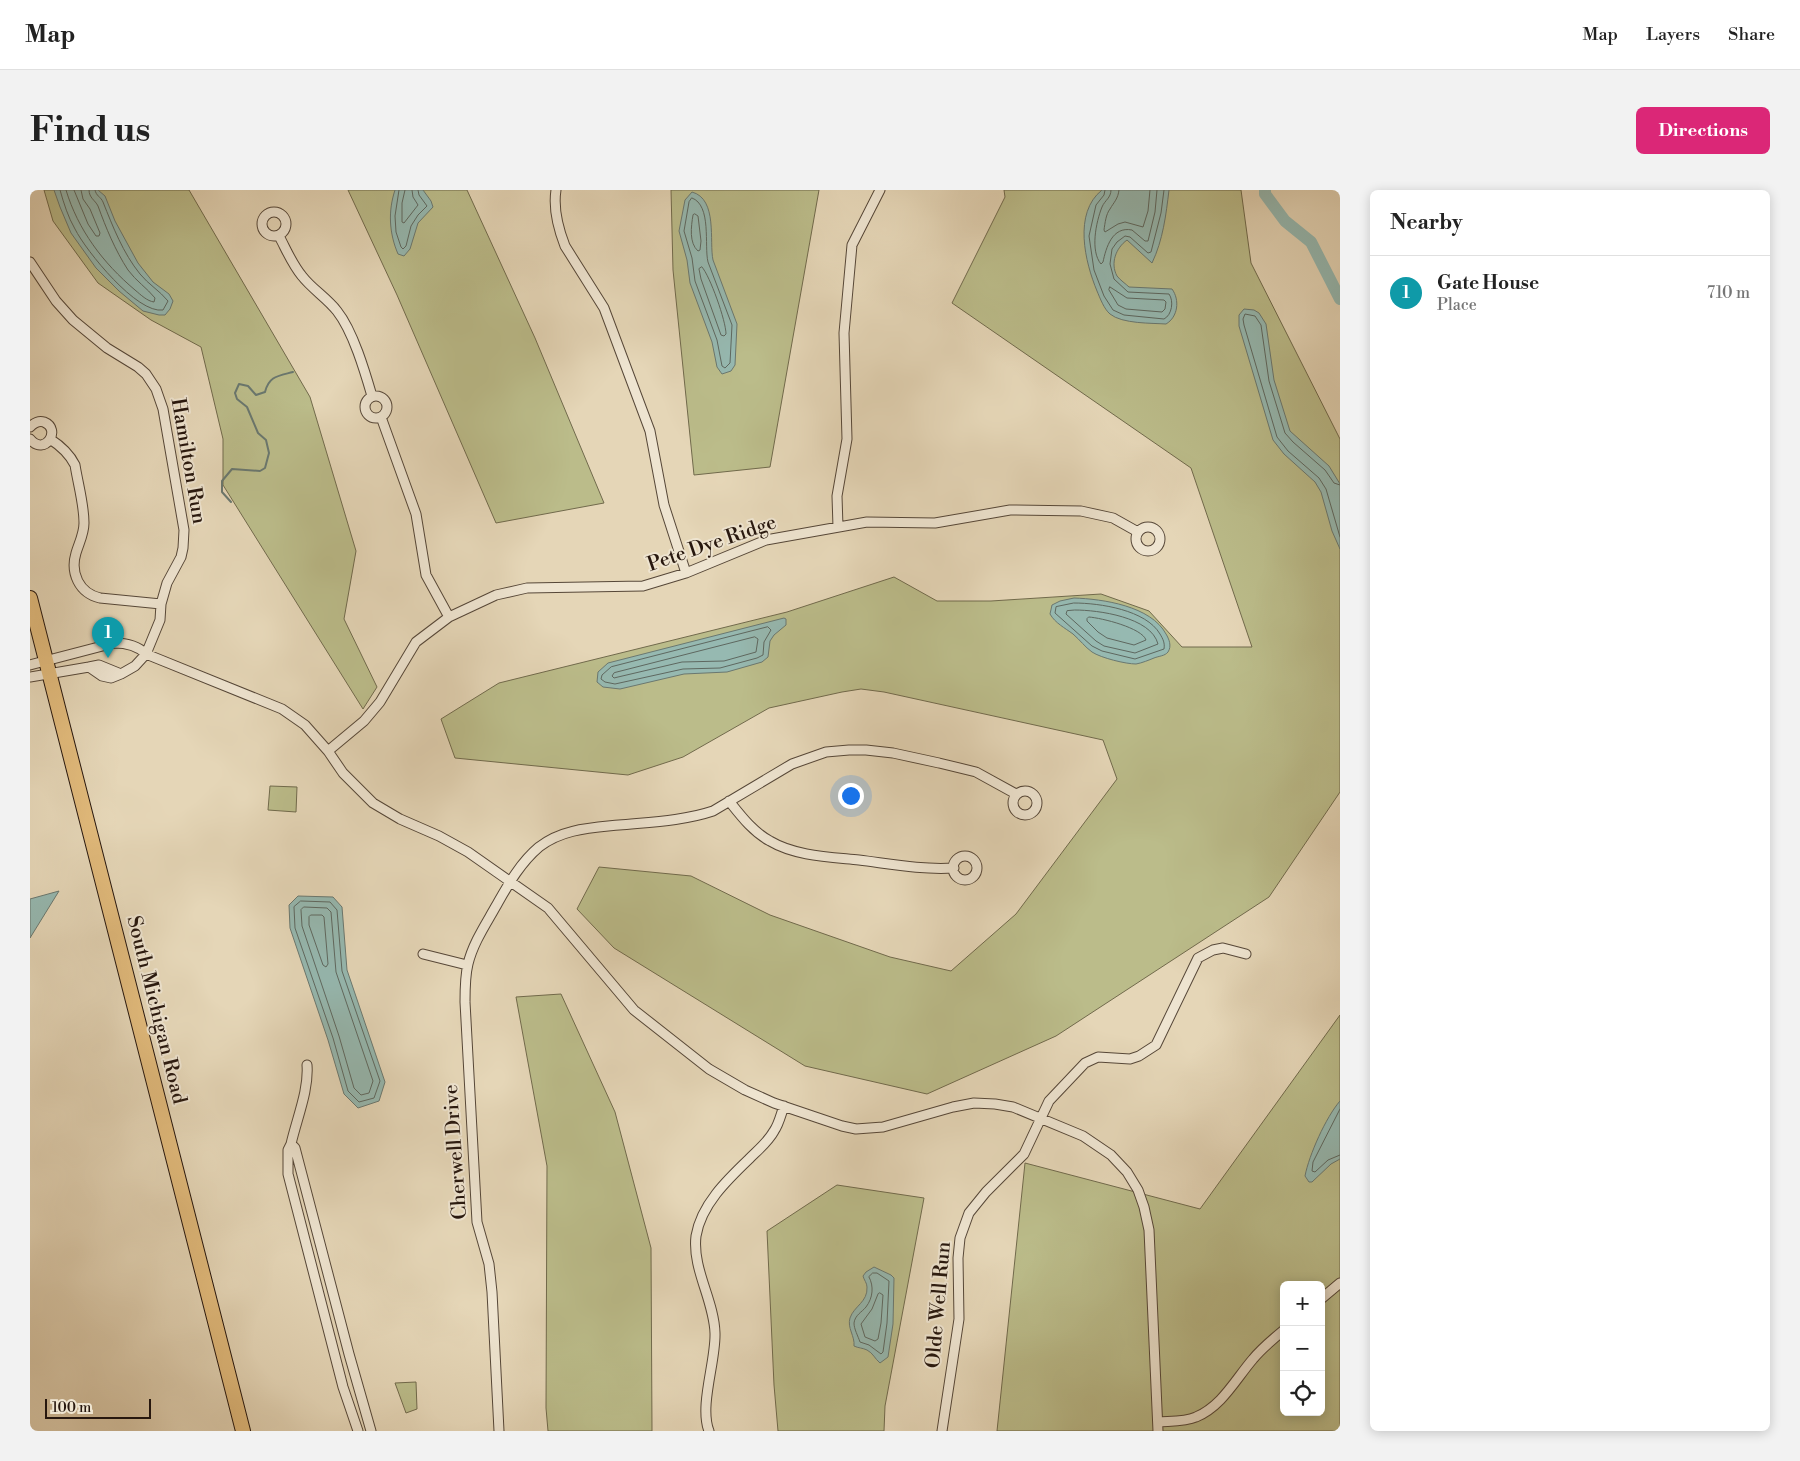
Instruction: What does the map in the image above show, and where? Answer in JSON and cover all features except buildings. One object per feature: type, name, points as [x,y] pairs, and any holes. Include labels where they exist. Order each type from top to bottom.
[{"type":"main road","name":"South Michigan Road","points":[[30,598],[243,1431]]},
{"type":"street","points":[[556,190],[555,210],[560,234],[565,246],[604,308],[650,431],[661,494],[686,573]]},
{"type":"street","points":[[838,527],[837,496],[847,439],[844,333],[852,245],[880,190]]},
{"type":"street","points":[[279,236],[293,264],[302,276],[337,310],[343,320],[366,375],[372,396]]},
{"type":"street","name":"Hamilton Run","points":[[30,262],[56,301],[73,320],[107,348],[138,367],[146,374],[156,388],[162,409],[184,530],[184,548],[167,583],[161,604],[160,620],[146,654]]},
{"type":"street","points":[[376,395],[383,398],[387,404],[386,412],[381,417],[370,417],[366,411],[365,404],[372,396],[376,395]]},
{"type":"street","points":[[381,417],[416,514],[426,575],[449,617]]},
{"type":"street","points":[[30,427],[38,421],[49,425],[52,432],[50,440],[40,445],[30,439]]},
{"type":"street","points":[[50,440],[61,446],[75,465],[84,516],[83,534],[74,559],[74,575],[79,584],[91,596],[161,604]]},
{"type":"street","name":"Pete Dye Ridge","points":[[328,751],[364,721],[380,702],[416,642],[449,617],[496,595],[527,588],[643,586],[686,573],[766,540],[867,522],[935,523],[1010,510],[1081,511],[1114,518],[1138,532]]},
{"type":"street","points":[[30,677],[48,668],[114,643],[130,645],[142,650],[146,654],[282,709],[304,725],[328,751],[343,773],[373,803],[383,810],[468,852],[548,908],[634,1010],[709,1069],[737,1086],[784,1106],[856,1129],[883,1127],[953,1107],[995,1104],[1013,1107],[1083,1136],[1111,1155],[1127,1172],[1138,1190],[1144,1207],[1149,1230],[1158,1426],[1195,1418],[1208,1410],[1221,1400],[1253,1359],[1280,1333]]},
{"type":"street","points":[[30,665],[48,668],[89,666],[102,676],[111,678],[135,666],[146,654]]},
{"type":"street","name":"Cherwell Drive","points":[[499,1431],[492,1292],[489,1264],[477,1222],[465,1002],[468,965],[478,939],[510,880],[528,857],[564,833],[589,828],[700,815],[729,802],[740,793],[792,764],[826,752],[866,750],[894,753],[940,763],[976,772],[1016,794]]},
{"type":"street","points":[[729,802],[755,832],[782,847],[829,857],[904,867],[954,868]]},
{"type":"street","name":"Olde Well Run","points":[[942,1431],[959,1319],[958,1258],[960,1238],[969,1213],[986,1192],[1024,1154],[1049,1101],[1084,1063],[1098,1057],[1130,1059],[1139,1056],[1156,1045],[1198,958],[1213,950],[1222,948],[1246,954]]},
{"type":"street","points":[[424,954],[468,965]]},
{"type":"street","points":[[307,1064],[308,1076],[288,1150],[287,1162],[299,1219],[343,1387],[358,1431]]},
{"type":"street","points":[[709,1431],[706,1413],[715,1332],[712,1308],[697,1260],[696,1236],[702,1216],[712,1198],[764,1145],[775,1130],[784,1106]]},
{"type":"street","points":[[291,1144],[295,1148],[371,1431]]},
{"type":"street","points":[[299,1219],[312,1214]]},
{"type":"street","points":[[1325,1296],[1340,1283]]},
{"type":"street","points":[[329,1331],[342,1328]]},
{"type":"green space","points":[[44,190],[189,190],[310,397],[356,551],[344,619],[377,687],[363,709],[223,485],[223,439],[201,347],[151,320],[98,283],[53,221]]},
{"type":"green space","points":[[348,190],[467,190],[535,338],[604,503],[496,523],[397,295]]},
{"type":"green space","points":[[671,190],[819,190],[770,467],[694,475],[673,270]]},
{"type":"green space","points":[[1004,190],[1241,190],[1251,263],[1340,439],[1340,792],[1269,897],[1056,1036],[927,1094],[805,1066],[614,948],[577,909],[599,867],[691,876],[770,915],[890,957],[951,971],[1016,914],[1117,779],[1103,740],[884,692],[861,689],[769,708],[683,757],[628,775],[455,758],[441,719],[499,683],[787,612],[894,577],[937,601],[991,601],[1101,594],[1149,611],[1182,647],[1252,647],[1191,468],[952,303],[1005,197]]},
{"type":"green space","points":[[270,786],[297,787],[296,812],[268,810]]},
{"type":"green space","points":[[561,994],[615,1112],[651,1248],[652,1431],[548,1431],[546,1408],[547,1166],[516,997]]},
{"type":"green space","points":[[1340,1015],[1340,1431],[997,1431],[1025,1163],[1200,1209]]},
{"type":"green space","points":[[837,1185],[924,1198],[885,1406],[884,1431],[778,1431],[767,1231]]},
{"type":"green space","points":[[416,1382],[417,1409],[406,1413],[395,1383]]},
{"type":"water","points":[[54,190],[98,190],[105,196],[115,221],[138,263],[153,282],[169,294],[173,301],[165,315],[143,311],[96,268],[71,233]]},
{"type":"water","points":[[395,190],[423,190],[433,207],[418,223],[410,249],[404,256],[398,254],[391,230],[390,214]]},
{"type":"water","points":[[1102,190],[1169,190],[1161,236],[1152,263],[1127,240],[1117,251],[1114,261],[1117,276],[1129,287],[1172,289],[1177,303],[1173,317],[1166,324],[1122,320],[1110,314],[1102,303],[1089,266],[1084,238],[1087,211],[1093,200]]},
{"type":"water","points":[[692,192],[700,196],[706,203],[711,222],[713,260],[737,324],[735,365],[731,371],[722,374],[717,367],[712,342],[690,283],[687,260],[679,231],[685,200]]},
{"type":"water","points":[[1244,309],[1254,310],[1259,313],[1266,324],[1274,380],[1290,431],[1329,466],[1340,484],[1340,549],[1332,531],[1321,492],[1315,482],[1284,454],[1273,440],[1239,326],[1239,315]]},
{"type":"water","points":[[1074,598],[1112,602],[1149,617],[1159,624],[1167,636],[1170,645],[1168,652],[1136,664],[1114,660],[1092,652],[1073,634],[1057,623],[1050,614],[1052,605]]},
{"type":"water","points":[[786,619],[786,625],[770,641],[768,657],[762,662],[727,672],[684,674],[620,689],[603,687],[597,682],[598,672],[608,663]]},
{"type":"water","points":[[59,891],[30,938],[30,899]]},
{"type":"water","points":[[298,896],[333,897],[342,907],[347,970],[385,1082],[379,1101],[358,1108],[344,1094],[290,928],[289,905]]},
{"type":"water","points":[[1340,1101],[1340,1159],[1331,1164],[1312,1182],[1309,1182],[1305,1176],[1314,1147],[1329,1117]]},
{"type":"water","points":[[874,1267],[894,1278],[893,1324],[888,1357],[880,1363],[869,1351],[854,1346],[849,1322],[852,1314],[867,1292],[863,1276]]},
{"type":"waterway","points":[[1265,190],[1265,194],[1285,221],[1311,242],[1340,299]]},
{"type":"waterway","points":[[231,502],[222,492],[222,481],[232,469],[260,471],[265,468],[269,453],[266,440],[258,433],[247,407],[237,399],[235,393],[239,384],[248,386],[256,395],[265,392],[269,383],[275,378],[293,372]]},
{"type":"place","name":"Gate House","points":[[108,658]]}]
